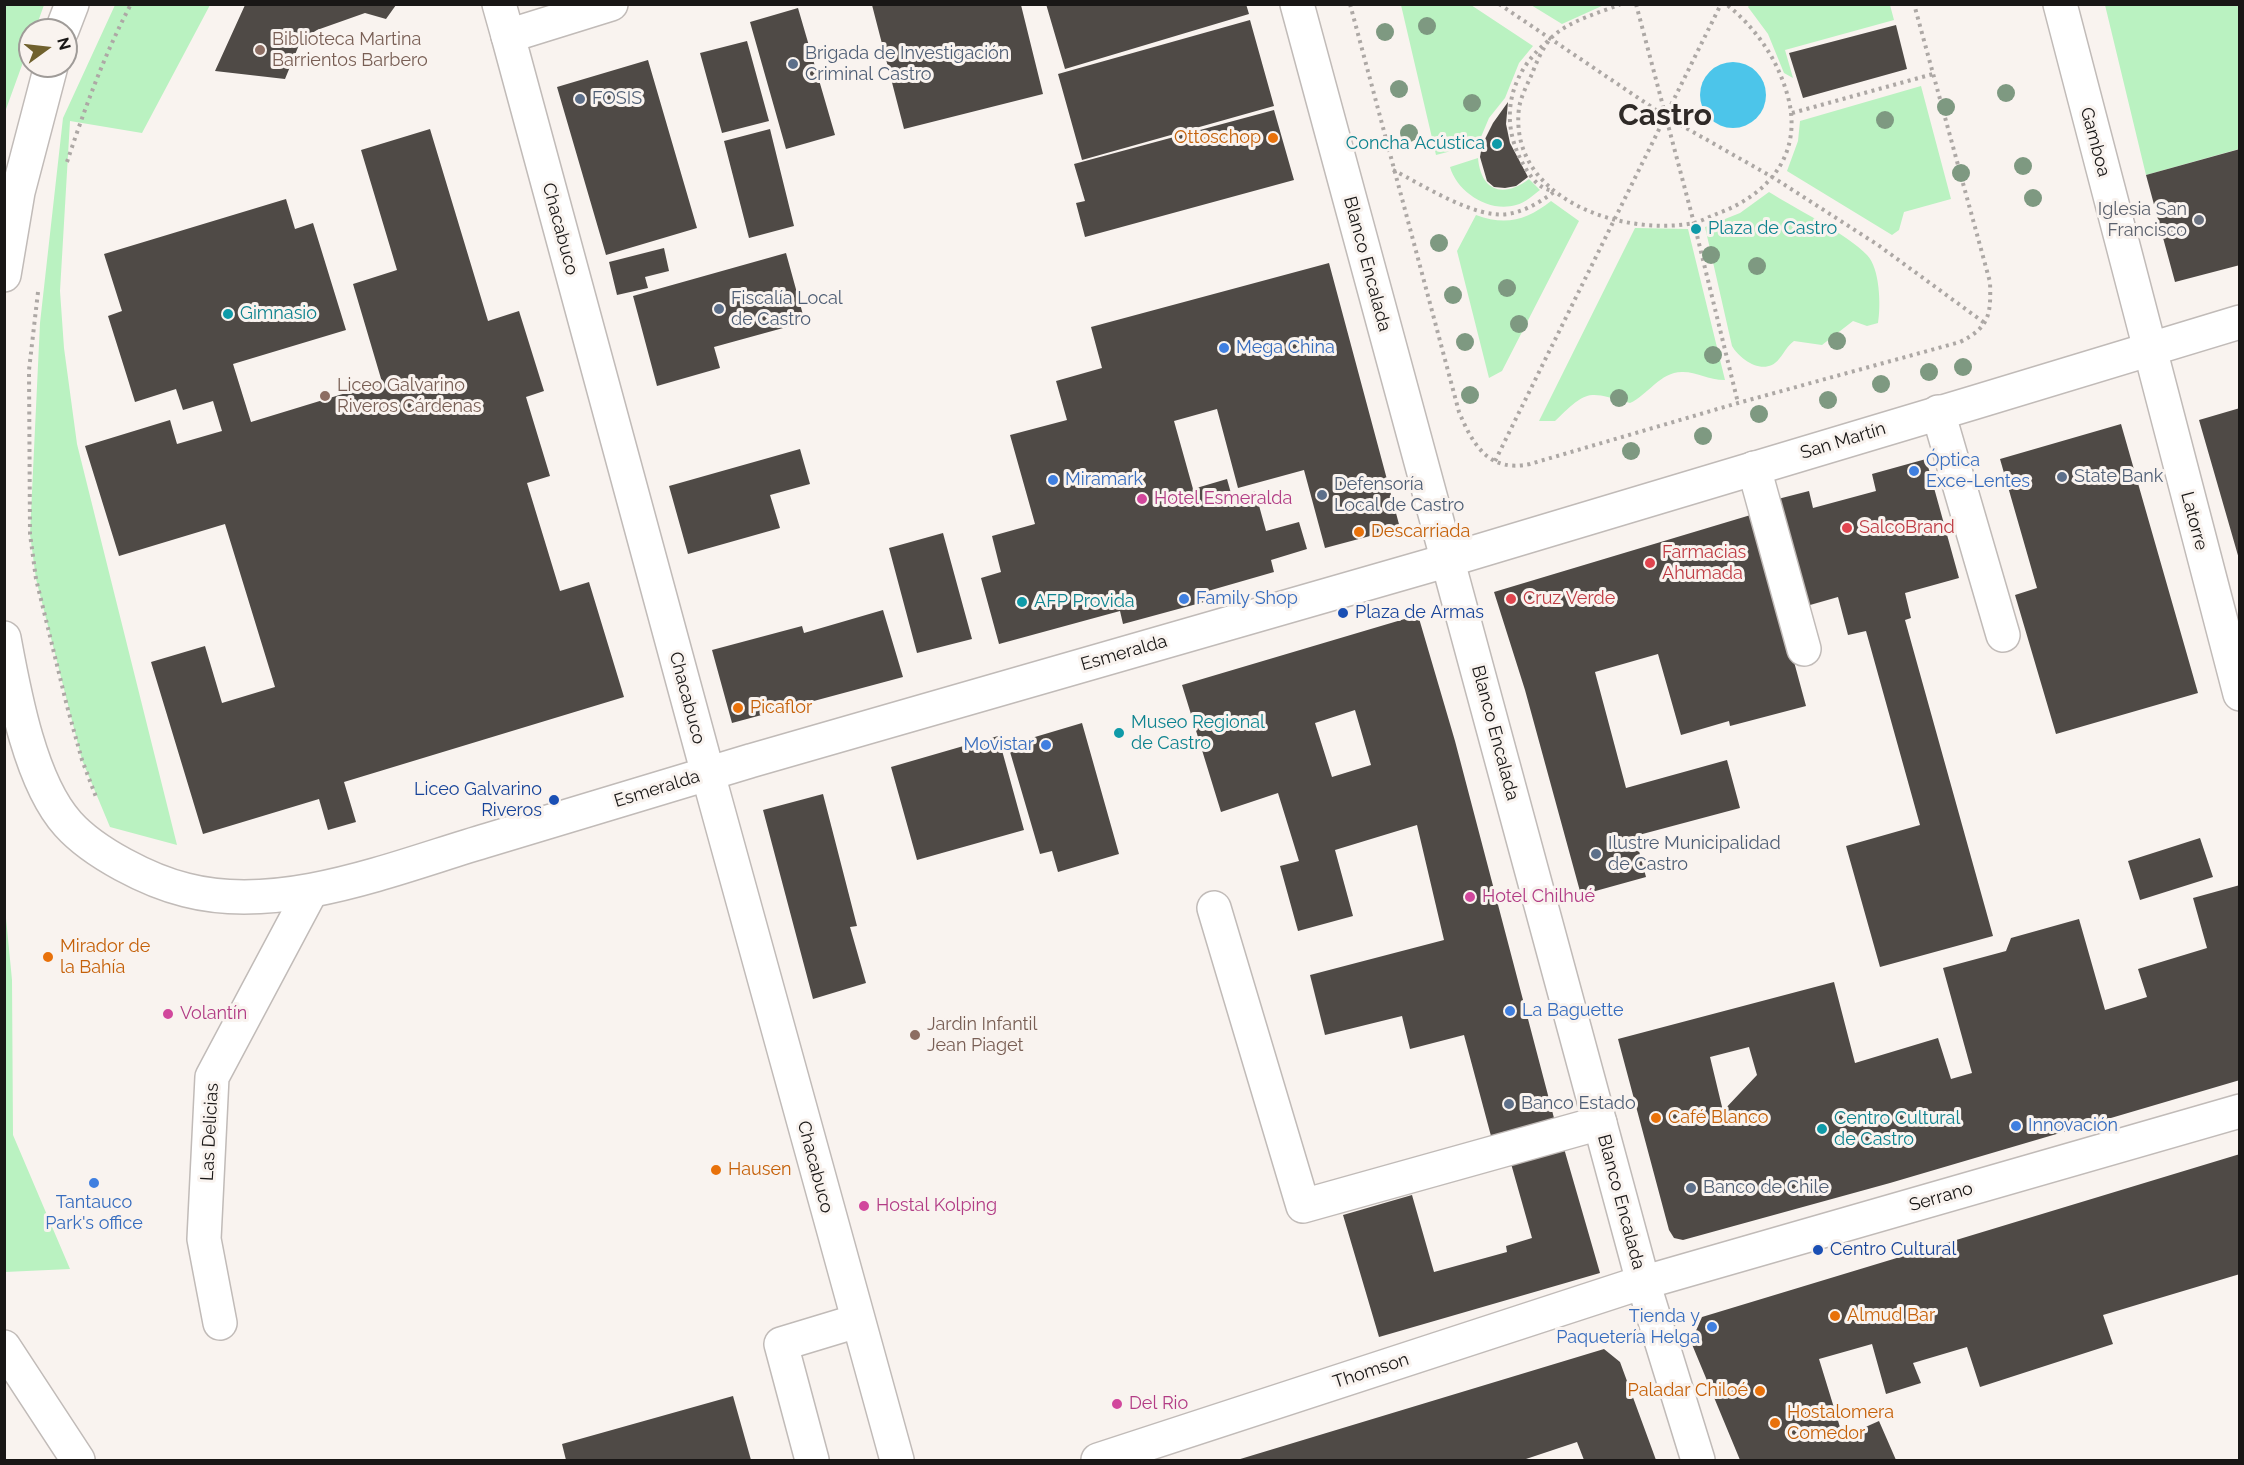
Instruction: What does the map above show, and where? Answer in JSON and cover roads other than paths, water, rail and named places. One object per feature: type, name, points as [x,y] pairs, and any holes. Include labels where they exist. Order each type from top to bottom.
[{"type":"main road","name":"Chacabuco","points":[[499,4],[897,1461]]},
{"type":"main road","points":[[508,36],[611,4]]},
{"type":"main road","name":"Blanco Encalada","points":[[1297,4],[1643,1282],[1698,1461]]},
{"type":"main road","name":"Gamboa","points":[[2060,4],[2149,349]]},
{"type":"main road","points":[[4,275],[18,192],[48,78]]},
{"type":"main road","name":"San Martín","points":[[1447,560],[2240,322]]},
{"type":"main road","name":"Latorre","points":[[2149,349],[2240,694]]},
{"type":"main road","points":[[1938,412],[2003,635]]},
{"type":"main road","points":[[1754,468],[1804,649]]},
{"type":"main road","name":"Esmeralda","points":[[4,638],[16,703],[26,738],[46,787],[66,823],[91,843],[139,872],[187,891],[265,898],[311,891],[1447,560]]},
{"type":"main road","name":"Las Delicias","points":[[220,1323],[204,1239],[212,1077],[311,891]]},
{"type":"main road","points":[[1214,908],[1303,1206],[1600,1123]]},
{"type":"main road","name":"Serrano","points":[[1643,1282],[2240,1111]]},
{"type":"main road","name":"Thomson","points":[[1098,1461],[1643,1282]]},
{"type":"main road","points":[[812,1461],[781,1344],[857,1321]]},
{"type":"main road","points":[[4,1347],[78,1461]]},
{"type":"water","points":[[1726,62],[1740,62],[1752,67],[1761,76],[1766,95],[1764,108],[1757,119],[1740,128],[1726,128],[1714,123],[1705,114],[1700,102],[1700,88],[1705,76],[1714,67]]},
{"type":"place","name":"Biblioteca Martina Barrientos Barbero","points":[[260,50]]},
{"type":"place","name":"Brigada de Investigación Criminal Castro","points":[[793,64]]},
{"type":"place","name":"FOSIS","points":[[580,99]]},
{"type":"place","name":"Ottoschop","points":[[1273,138]]},
{"type":"place","name":"Concha Acústica","points":[[1497,144]]},
{"type":"place","name":"Iglesia San Francisco","points":[[2199,220]]},
{"type":"place","name":"Plaza de Castro","points":[[1696,229]]},
{"type":"place","name":"Fiscalía Local de Castro","points":[[719,309]]},
{"type":"place","name":"Gimnasio","points":[[228,314]]},
{"type":"place","name":"Mega China","points":[[1224,348]]},
{"type":"place","name":"Liceo Galvarino Riveros Cárdenas","points":[[325,396]]},
{"type":"place","name":"Óptica Exce-Lentes","points":[[1914,471]]},
{"type":"place","name":"State Bank","points":[[2062,477]]},
{"type":"place","name":"Miramark","points":[[1053,480]]},
{"type":"place","name":"Defensoría Local de Castro","points":[[1322,495]]},
{"type":"place","name":"Hotel Esmeralda","points":[[1142,499]]},
{"type":"place","name":"SalcoBrand","points":[[1847,528]]},
{"type":"place","name":"Descarriada","points":[[1359,532]]},
{"type":"place","name":"Farmacias Ahumada","points":[[1650,563]]},
{"type":"place","name":"Family Shop","points":[[1184,599]]},
{"type":"place","name":"Cruz Verde","points":[[1511,599]]},
{"type":"place","name":"AFP Provida","points":[[1022,602]]},
{"type":"place","name":"Plaza de Armas","points":[[1343,613]]},
{"type":"place","name":"Picaflor","points":[[738,708]]},
{"type":"place","name":"Museo Regional de Castro","points":[[1119,733]]},
{"type":"place","name":"Movistar","points":[[1046,745]]},
{"type":"place","name":"Liceo Galvarino Riveros","points":[[554,800]]},
{"type":"place","name":"Ilustre Municipalidad de Castro","points":[[1596,854]]},
{"type":"place","name":"Hotel Chilhué","points":[[1470,897]]},
{"type":"place","name":"Mirador de la Bahía","points":[[48,957]]},
{"type":"place","name":"La Baguette","points":[[1510,1011]]},
{"type":"place","name":"Volantín","points":[[168,1014]]},
{"type":"place","name":"Jardin Infantil Jean Piaget","points":[[915,1035]]},
{"type":"place","name":"Banco Estado","points":[[1509,1104]]},
{"type":"place","name":"Café Blanco","points":[[1656,1118]]},
{"type":"place","name":"Innovación","points":[[2016,1126]]},
{"type":"place","name":"Centro Cultural de Castro","points":[[1822,1129]]},
{"type":"place","name":"Hausen","points":[[716,1170]]},
{"type":"place","name":"Tantauco Park's office","points":[[94,1183]]},
{"type":"place","name":"Banco de Chile","points":[[1691,1188]]},
{"type":"place","name":"Hostal Kolping","points":[[864,1206]]},
{"type":"place","name":"Centro Cultural","points":[[1818,1250]]},
{"type":"place","name":"Almud Bar","points":[[1835,1316]]},
{"type":"place","name":"Tienda y Paquetería Helga","points":[[1712,1327]]},
{"type":"place","name":"Paladar Chiloé","points":[[1760,1391]]},
{"type":"place","name":"Del Rio","points":[[1117,1404]]},
{"type":"place","name":"Hostalomera Comedor","points":[[1775,1423]]},
{"type":"district","name":"Castro","points":[[1665,116]]}]
